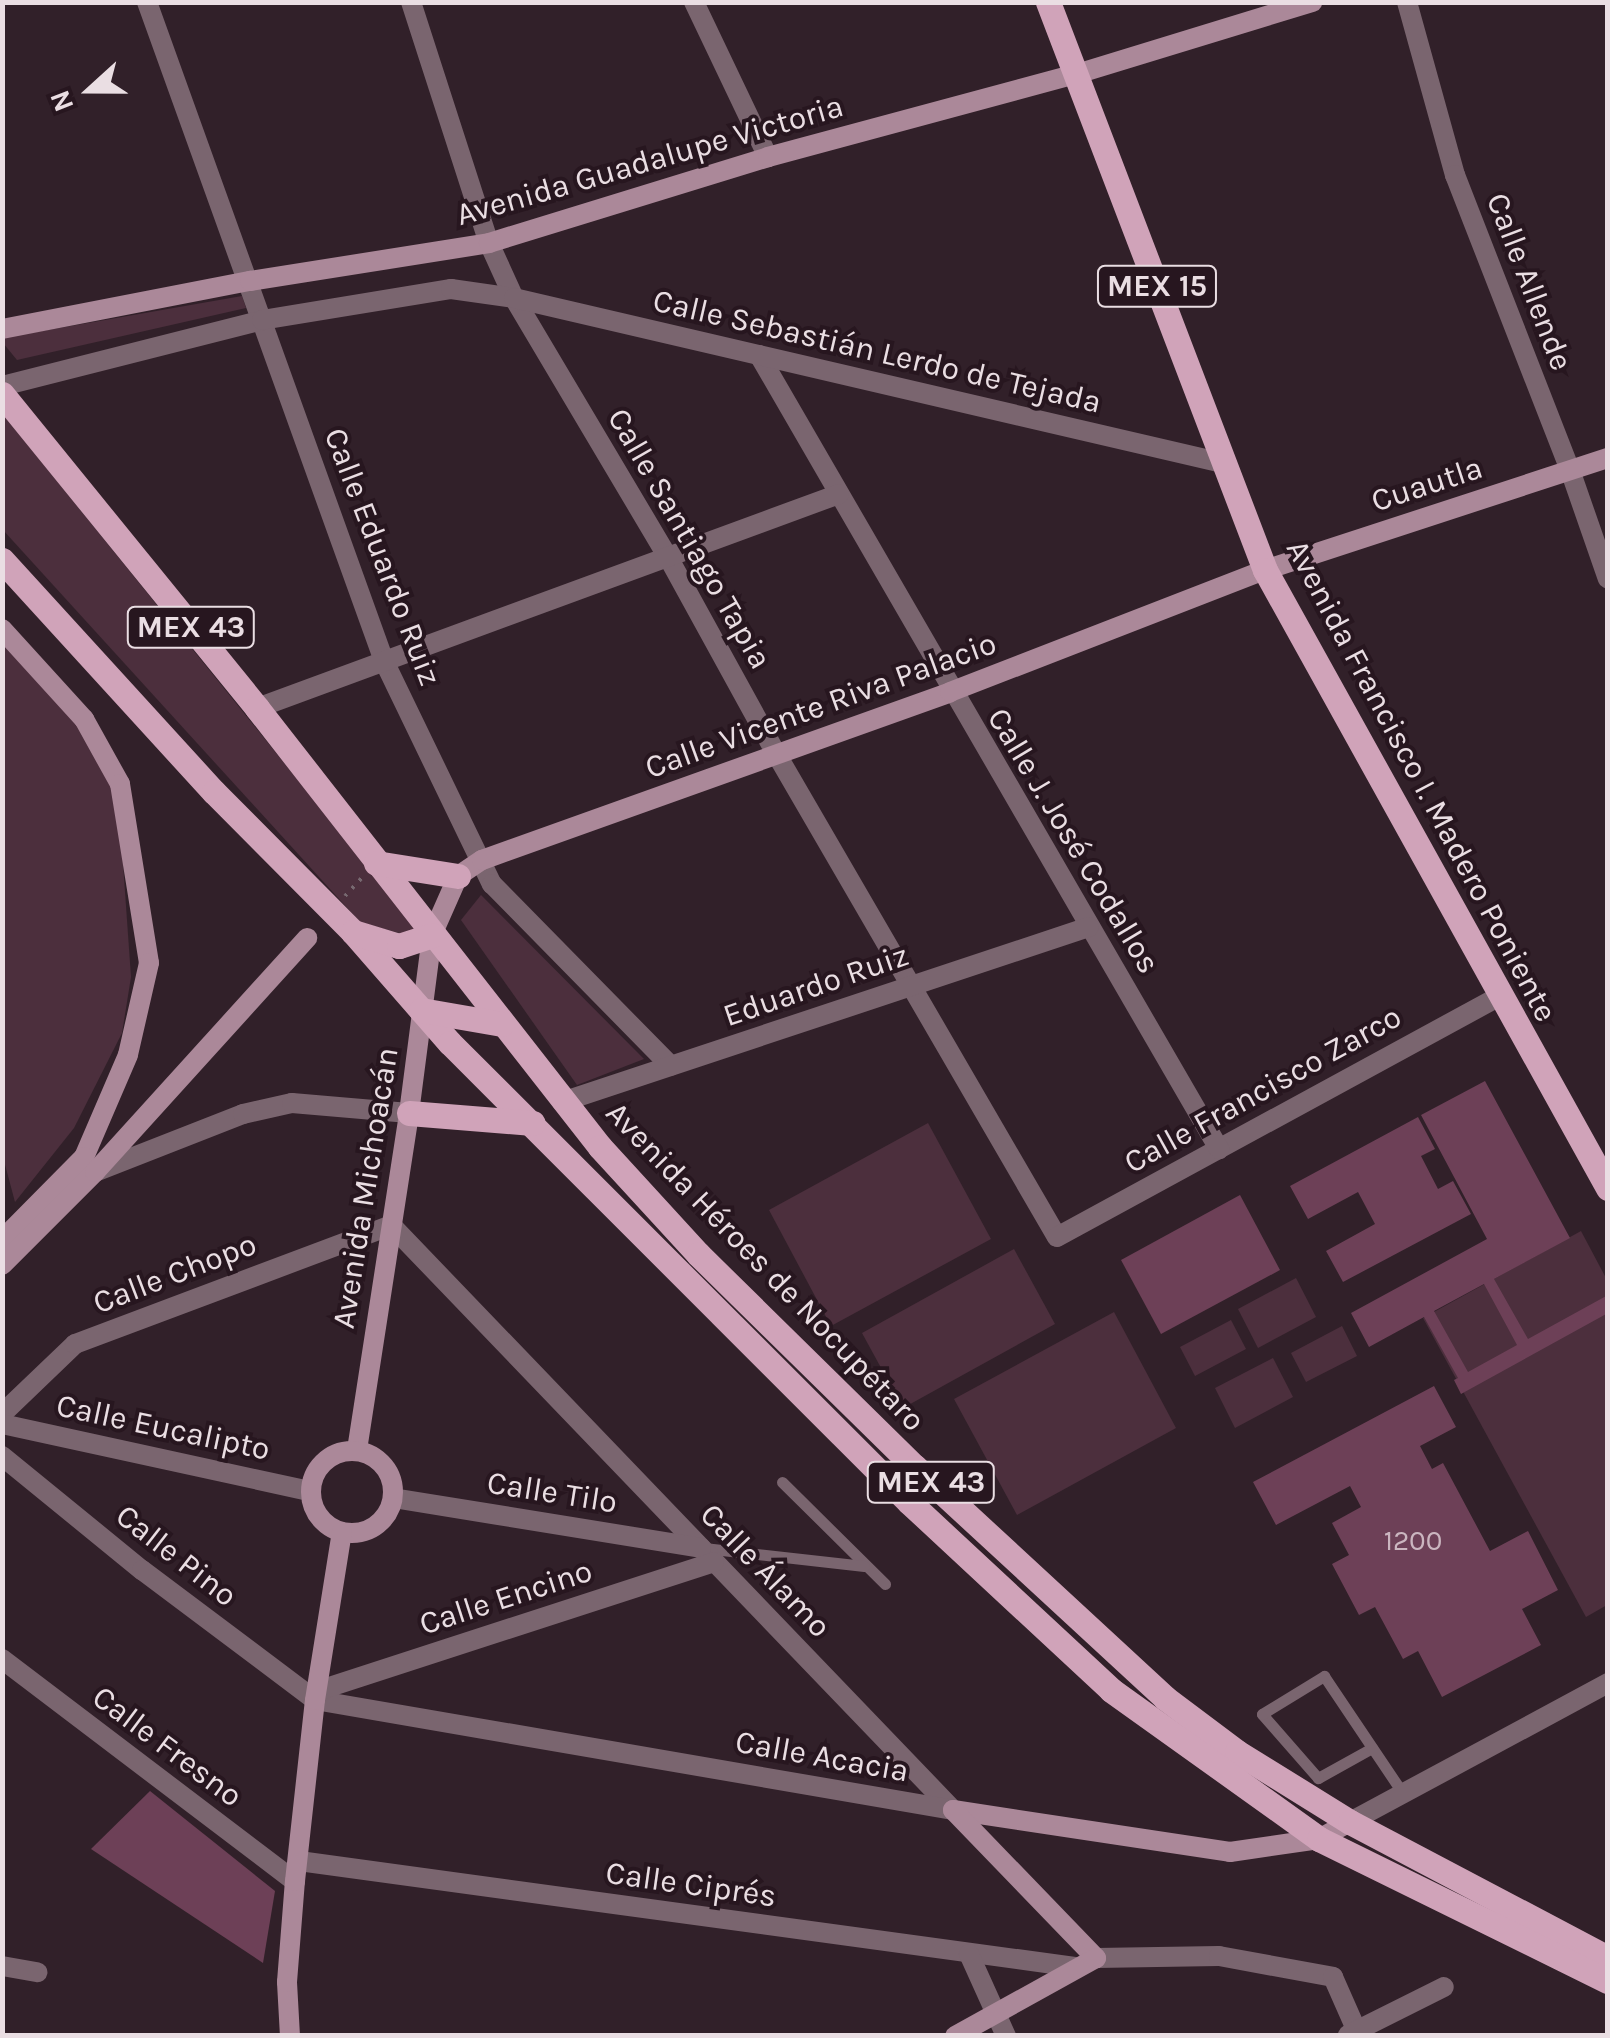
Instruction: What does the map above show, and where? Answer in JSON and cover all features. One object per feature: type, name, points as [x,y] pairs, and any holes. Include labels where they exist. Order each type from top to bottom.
[{"type":"main road","name":"Avenida Francisco I. Madero Poniente","points":[[1048,2],[1265,570],[1498,997],[1608,1188]]},
{"type":"main road","name":"Avenida Héroes de Nocupétaro","points":[[2,394],[257,708],[562,1102],[698,1254],[915,1467],[1151,1685],[1238,1752],[1350,1822],[1602,1950]]},
{"type":"main road","name":"Avenida Héroes de Nocupétaro","points":[[2,560],[214,792],[353,932],[421,1010],[909,1502],[1112,1690],[1320,1839],[1608,1981]]},
{"type":"main road","points":[[376,863],[458,876]]},
{"type":"main road","points":[[353,932],[399,946],[432,935]]},
{"type":"main road","points":[[421,1010],[502,1024]]},
{"type":"main road","points":[[409,1113],[533,1123]]},
{"type":"street","name":"Calle Eduardo Ruiz","points":[[147,2],[384,661],[492,884],[671,1066]]},
{"type":"street","name":"Calle Santiago Tapia","points":[[411,2],[489,242],[514,298],[668,557],[777,755],[1058,1237]]},
{"type":"street","points":[[694,2],[768,156]]},
{"type":"street","name":"Avenida Guadalupe Victoria","points":[[2,329],[250,281],[489,242],[768,156],[1074,75],[1312,2]]},
{"type":"street","name":"Calle Allende","points":[[1407,2],[1455,175],[1570,470],[1608,579]]},
{"type":"street","points":[[2,386],[262,320],[452,290],[514,298]]},
{"type":"street","name":"Calle Sebastián Lerdo de Tejada","points":[[514,298],[1227,464]]},
{"type":"street","name":"Calle J. José Codallos","points":[[758,355],[950,692],[1219,1149]]},
{"type":"street","name":"Cuautla","points":[[1265,570],[1608,458]]},
{"type":"street","points":[[257,708],[839,494]]},
{"type":"street","name":"Calle Vicente Riva Palacio","points":[[458,876],[482,860],[950,692],[1265,570]]},
{"type":"street","points":[[2,629],[84,719],[120,784],[149,962],[140,1012],[109,1106],[84,1157],[2,1240]]},
{"type":"street","points":[[432,935],[458,876]]},
{"type":"street","name":"Eduardo Ruiz","points":[[562,1102],[1089,926]]},
{"type":"street","name":"Avenida Michoacán","points":[[356,1450],[409,1113],[432,935]]},
{"type":"street","points":[[2,1265],[95,1172],[306,938]]},
{"type":"street","name":"Calle Francisco Zarco","points":[[1058,1237],[1498,997]]},
{"type":"street","points":[[95,1172],[243,1114],[292,1103],[409,1113]]},
{"type":"street","points":[[2,1217],[70,1197]]},
{"type":"street","name":"Calle Chopo","points":[[2,1414],[74,1344],[390,1225]]},
{"type":"street","name":"Calle Álamo","points":[[390,1225],[1096,1958]]},
{"type":"street","name":"Calle Eucalipto","points":[[2,1424],[310,1490]]},
{"type":"street","points":[[356,1450],[369,1454],[388,1472],[393,1498],[389,1511],[370,1530],[342,1532],[318,1517],[310,1490],[320,1464],[330,1456],[356,1450]]},
{"type":"street","name":"Calle Pino","points":[[2,1456],[142,1570],[316,1696]]},
{"type":"street","name":"Calle Tilo","points":[[393,1498],[708,1555]]},
{"type":"street","points":[[290,2036],[287,1982],[297,1872],[316,1696],[342,1532]]},
{"type":"street","name":"Calle Encino","points":[[316,1696],[708,1555]]},
{"type":"street","name":"Calle Fresno","points":[[2,1660],[297,1872]]},
{"type":"street","points":[[1320,1839],[1608,1682]]},
{"type":"street","name":"Calle Acacia","points":[[316,1696],[953,1810],[1230,1852],[1320,1839]]},
{"type":"street","name":"Calle Ciprés","points":[[297,1872],[1075,1967]]},
{"type":"street","points":[[968,1954],[1002,2026]]},
{"type":"street","points":[[955,2036],[1002,2026],[1075,1967],[1096,1958],[1219,1956],[1332,1977],[1354,2034],[1444,1986]]},
{"type":"street","points":[[2,1966],[37,1972]]},
{"type":"lane","points":[[782,1482],[885,1584]]},
{"type":"lane","points":[[708,1555],[864,1566]]},
{"type":"lane","points":[[1372,1748],[1318,1778],[1262,1714],[1324,1676],[1404,1795]]},
{"type":"shaded area","points":[[242,296],[246,308],[17,360],[2,338]]},
{"type":"shaded area","points":[[3,414],[418,929],[413,937],[360,922],[3,530]]},
{"type":"shaded area","points":[[3,639],[96,746],[119,807],[131,977],[122,1033],[74,1128],[15,1202],[3,1157]]},
{"type":"shaded area","points":[[481,895],[644,1059],[577,1085],[461,920]]},
{"type":"shaded area","points":[[928,1123],[991,1239],[831,1326],[769,1210]]},
{"type":"shaded area","points":[[1581,1231],[1607,1280],[1607,1605],[1586,1617],[1423,1318]]},
{"type":"shaded area","points":[[1014,1249],[1055,1324],[903,1408],[862,1333]]},
{"type":"shaded area","points":[[1296,1278],[1316,1317],[1258,1348],[1238,1309]]},
{"type":"shaded area","points":[[1114,1312],[1176,1428],[1017,1515],[954,1399]]},
{"type":"shaded area","points":[[1231,1320],[1246,1349],[1195,1376],[1180,1347]]},
{"type":"shaded area","points":[[1342,1326],[1357,1356],[1306,1382],[1291,1353]]},
{"type":"shaded area","points":[[1273,1358],[1293,1397],[1235,1428],[1215,1388]]},
{"type":"building","points":[[1485,1081],[1570,1238],[1494,1279],[1528,1339],[1608,1295],[1608,1313],[1461,1394],[1454,1380],[1458,1378],[1424,1317],[1369,1347],[1351,1313],[1487,1239],[1421,1115]],"holes":[[[1484,1284],[1517,1345],[1468,1372],[1434,1311]]]},
{"type":"building","points":[[1418,1117],[1435,1149],[1421,1156],[1438,1189],[1453,1181],[1471,1214],[1343,1282],[1326,1251],[1375,1224],[1358,1192],[1308,1219],[1290,1186]]},
{"type":"building","points":[[1240,1195],[1280,1270],[1161,1334],[1121,1260]]},
{"type":"building","points":[[1434,1386],[1456,1427],[1420,1446],[1432,1469],[1443,1463],[1490,1551],[1528,1531],[1558,1590],[1522,1609],[1541,1645],[1442,1697],[1418,1651],[1403,1659],[1375,1607],[1359,1615],[1332,1564],[1349,1555],[1332,1523],[1361,1507],[1350,1486],[1276,1525],[1253,1482]]},
{"type":"building","points":[[150,1791],[275,1891],[263,1963],[91,1849]]}]
